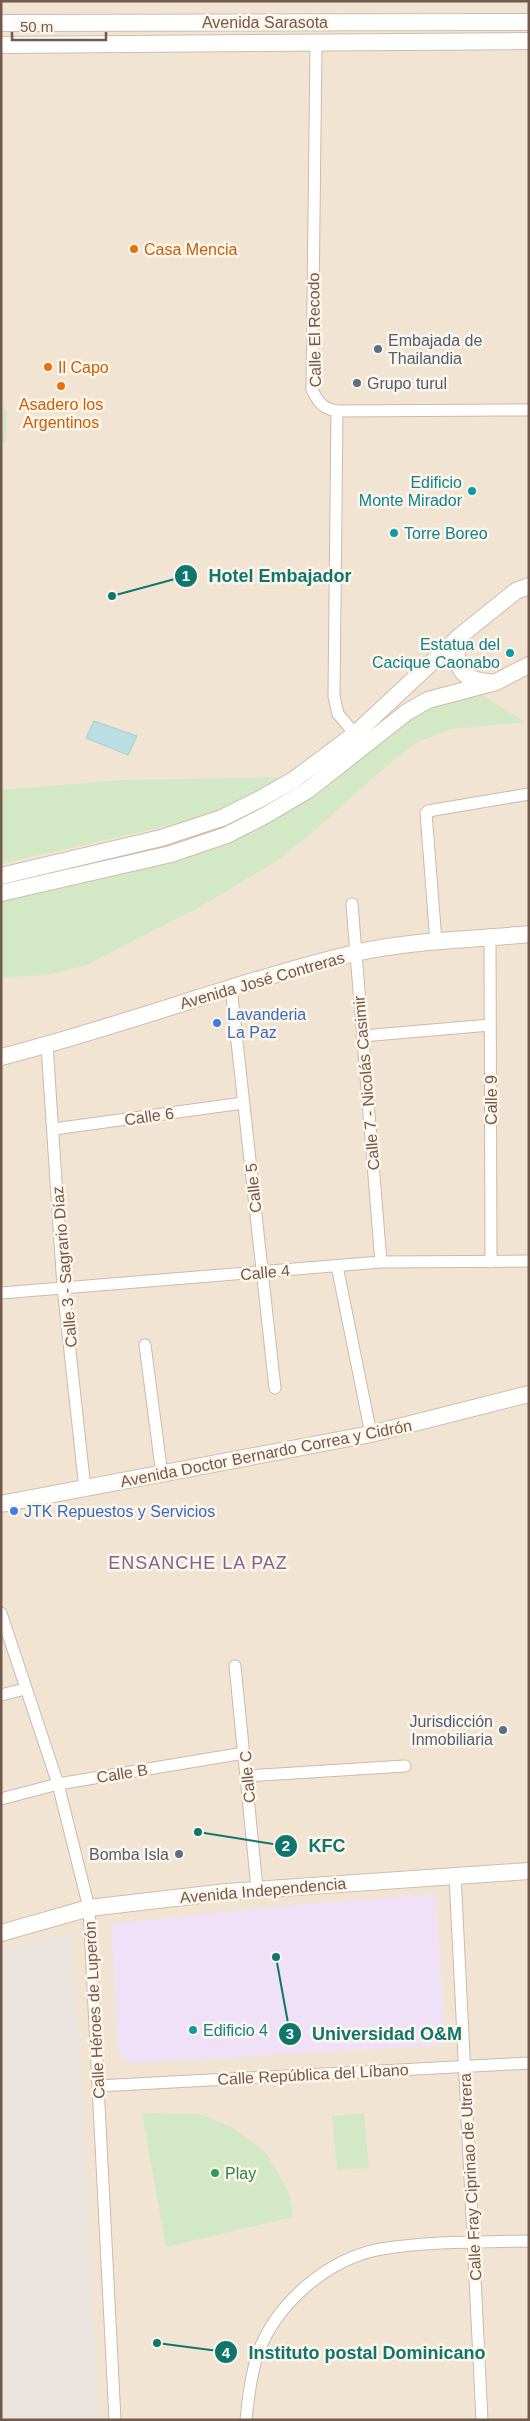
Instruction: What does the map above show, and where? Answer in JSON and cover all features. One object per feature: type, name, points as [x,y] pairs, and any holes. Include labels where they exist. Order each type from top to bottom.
[{"type":"main road","name":"Avenida Sarasota","points":[[1,23],[529,22]]},
{"type":"main road","name":"Avenida Sarasota","points":[[1,45],[529,41]]},
{"type":"main road","points":[[1,876],[161,838],[222,818],[295,779],[355,734],[460,636],[524,589]]},
{"type":"main road","points":[[460,636],[456,659],[462,672],[476,680],[496,682]]},
{"type":"main road","points":[[1,893],[171,854],[227,835],[266,816],[308,790],[407,712],[428,700],[496,682],[529,665]]},
{"type":"main road","name":"Avenida José Contreras","points":[[1,1057],[47,1045],[230,987],[356,953],[386,947],[529,934]]},
{"type":"main road","name":"Avenida Doctor Bernardo Correa y Cidrón","points":[[1,1504],[371,1434],[529,1394]]},
{"type":"main road","name":"Avenida Independencia","points":[[1,1933],[89,1908],[257,1888],[529,1872]]},
{"type":"street","name":"Calle El Recodo","points":[[316,44],[312,390],[319,404],[326,409],[337,411]]},
{"type":"street","points":[[355,734],[338,714],[334,696],[337,411],[529,410]]},
{"type":"street","points":[[436,942],[426,814],[428,811],[529,794]]},
{"type":"street","name":"Calle 7 - Nicolás Casimir","points":[[352,904],[381,1262]]},
{"type":"street","name":"Calle 9","points":[[490,938],[491,1262]]},
{"type":"street","name":"Calle 5","points":[[230,987],[275,1388]]},
{"type":"street","points":[[362,1036],[490,1025]]},
{"type":"street","name":"Calle 3 - Sagrario Díaz","points":[[47,1045],[64,1287],[85,1488]]},
{"type":"street","name":"Calle 6","points":[[54,1129],[244,1103]]},
{"type":"street","name":"Calle 4","points":[[1,1293],[381,1262],[529,1261]]},
{"type":"street","points":[[337,1266],[371,1434]]},
{"type":"street","points":[[145,1345],[162,1475]]},
{"type":"street","name":"Calle Héroes de Luperón","points":[[1,1614],[58,1784],[89,1908],[115,2420]]},
{"type":"street","name":"Calle C","points":[[235,1666],[257,1888]]},
{"type":"street","points":[[1,1695],[25,1689]]},
{"type":"street","name":"Calle B","points":[[1,1799],[58,1784],[244,1753]]},
{"type":"street","points":[[246,1776],[405,1766]]},
{"type":"street","name":"Calle Fray Ciprinao de Utrera","points":[[455,1875],[482,2420]]},
{"type":"street","name":"Calle República del Líbano","points":[[98,2086],[529,2063]]},
{"type":"street","points":[[246,2420],[250,2387],[257,2356],[269,2330],[291,2301],[313,2280],[338,2264],[380,2250],[529,2241]]},
{"type":"shaded area","points":[[1,1],[529,1],[529,2420],[1,2420]]},
{"type":"shaded area","points":[[436,1894],[445,2045],[135,2063],[128,2062],[119,2053],[111,1924],[281,1906]]},
{"type":"shaded area","points":[[70,1932],[79,2027],[99,2420],[1,2420],[1,1951]]},
{"type":"green space","points":[[1,405],[7,411],[6,443],[1,443]]},
{"type":"green space","points":[[482,695],[525,722],[452,729],[417,742],[278,860],[198,908],[84,966],[45,975],[1,978],[1,900],[180,858],[433,705]]},
{"type":"green space","points":[[288,777],[205,817],[1,864],[1,790],[123,780]]},
{"type":"green space","name":"Play","points":[[142,2113],[199,2114],[232,2127],[266,2153],[289,2192],[293,2217],[166,2247]]},
{"type":"green space","points":[[364,2113],[369,2168],[337,2170],[332,2116]]},
{"type":"water","points":[[94,721],[137,736],[128,755],[86,738]]},
{"type":"place","name":"Casa Mencia","points":[[134,249]]},
{"type":"place","name":"Embajada de Thailandia","points":[[378,349]]},
{"type":"place","name":"Il Capo","points":[[48,367]]},
{"type":"place","name":"Grupo turul","points":[[357,383]]},
{"type":"place","name":"Asadero los Argentinos","points":[[61,386]]},
{"type":"place","name":"Edificio Monte Mirador","points":[[472,491]]},
{"type":"place","name":"Torre Boreo","points":[[394,533]]},
{"type":"place","name":"Hotel Embajador","points":[[112,596]]},
{"type":"place","name":"Estatua del Cacique Caonabo","points":[[510,653]]},
{"type":"place","name":"Lavanderia La Paz","points":[[217,1023]]},
{"type":"place","name":"JTK Repuestos y Servicios","points":[[14,1511]]},
{"type":"place","name":"Jurisdicción Inmobiliaria","points":[[503,1730]]},
{"type":"place","name":"KFC","points":[[198,1832]]},
{"type":"place","name":"Bomba Isla","points":[[179,1854]]},
{"type":"place","name":"Universidad O&M","points":[[276,1957]]},
{"type":"place","name":"Edificio 4","points":[[193,2030]]},
{"type":"place","name":"Play","points":[[215,2173]]},
{"type":"place","name":"Instituto postal Dominicano","points":[[157,2343]]},
{"type":"district","name":"ENSANCHE LA PAZ","points":[[198,1563]]}]
